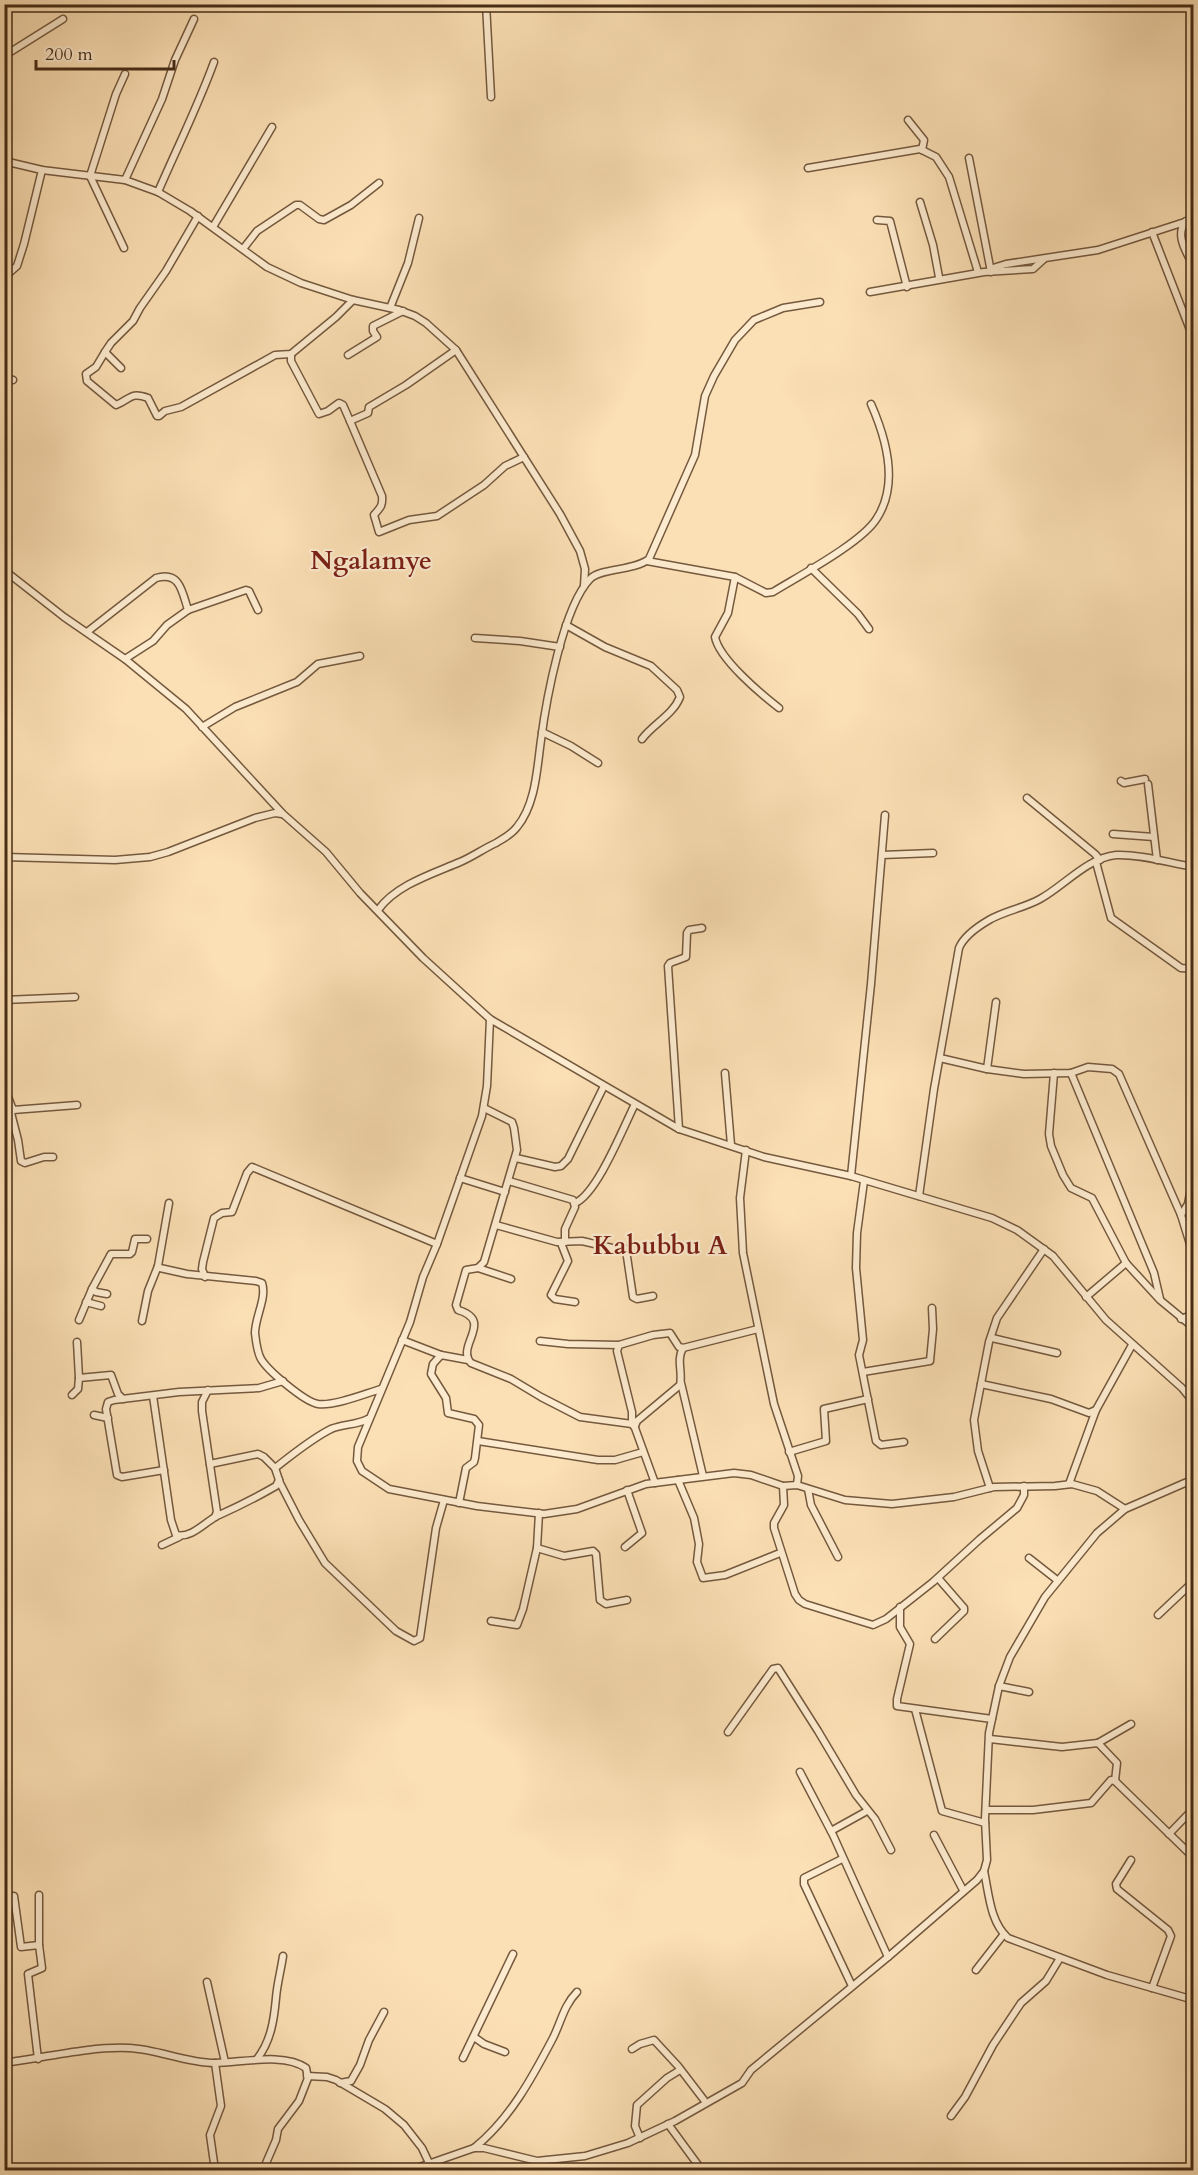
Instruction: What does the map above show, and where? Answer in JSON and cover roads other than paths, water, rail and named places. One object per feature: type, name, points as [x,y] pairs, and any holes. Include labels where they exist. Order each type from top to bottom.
[{"type":"street","points":[[486,4],[491,97]]},
{"type":"street","points":[[4,56],[63,19]]},
{"type":"street","points":[[125,180],[162,99],[194,19]]},
{"type":"street","points":[[159,192],[198,105],[214,62]]},
{"type":"street","points":[[124,248],[90,176],[116,94],[125,74]]},
{"type":"street","points":[[908,120],[924,140],[922,150]]},
{"type":"street","points":[[213,227],[272,127]]},
{"type":"street","points":[[808,168],[922,150],[936,157],[949,177],[978,272]]},
{"type":"street","points":[[969,158],[991,272]]},
{"type":"street","points":[[4,161],[42,170],[125,180],[159,192],[198,216],[267,267],[301,283],[353,300],[402,311],[426,323],[456,350],[580,550],[585,568],[584,587]]},
{"type":"street","points":[[4,287],[7,276],[15,269],[24,244],[42,170]]},
{"type":"street","points":[[243,249],[257,231],[296,205],[300,205],[319,219],[324,220],[351,205],[379,183]]},
{"type":"street","points":[[920,202],[933,245],[939,277]]},
{"type":"street","points":[[198,216],[133,321],[111,343],[96,367],[86,374],[87,381],[116,405],[138,394],[148,398],[159,416],[165,411],[189,403],[275,355],[291,354],[353,300]]},
{"type":"street","points":[[390,308],[408,263],[419,218]]},
{"type":"street","points":[[991,272],[993,268],[1006,264],[1098,250],[1194,219]]},
{"type":"street","points":[[876,220],[890,221],[907,287]]},
{"type":"street","points":[[1186,221],[1180,230],[1182,242],[1194,267]]},
{"type":"street","points":[[1152,232],[1194,340]]},
{"type":"street","points":[[870,292],[907,287],[978,272],[991,272]]},
{"type":"street","points":[[378,910],[394,894],[418,880],[480,853],[506,838],[517,828],[529,805],[537,771],[542,732],[566,625],[584,587],[596,575],[625,569],[646,561],[651,555],[695,455],[705,396],[735,340],[754,320],[783,308],[820,302]]},
{"type":"street","points":[[348,355],[377,337],[373,331],[374,326],[402,311]]},
{"type":"street","points":[[350,421],[368,413],[369,407],[456,350]]},
{"type":"street","points":[[105,352],[121,368]]},
{"type":"street","points":[[291,354],[291,360],[319,414],[339,403],[343,405],[381,496],[381,508],[374,515],[379,532],[409,520],[437,516],[484,485],[505,466],[524,457]]},
{"type":"street","points":[[4,378],[13,380]]},
{"type":"street","points":[[646,561],[735,577],[766,593],[773,592],[836,554],[870,527],[877,518],[888,494],[889,477],[881,429],[871,404]]},
{"type":"street","points":[[585,568],[596,575]]},
{"type":"street","points":[[811,568],[858,614],[869,629]]},
{"type":"street","points":[[4,570],[173,697],[283,814],[326,852],[344,875],[438,973],[490,1019],[679,1129],[788,1163],[851,1176],[919,1196],[992,1218],[1017,1230],[1061,1264],[1086,1297],[1132,1345],[1182,1388],[1194,1403]]},
{"type":"street","points":[[87,632],[156,578],[164,575],[178,582],[188,610]]},
{"type":"street","points":[[735,577],[728,613],[715,637],[716,646],[746,679],[779,708]]},
{"type":"street","points":[[125,659],[153,641],[167,625],[188,610],[246,590],[249,591],[258,610]]},
{"type":"street","points":[[566,625],[605,646],[651,666],[677,690],[680,697],[677,703],[650,728],[642,739]]},
{"type":"street","points":[[475,638],[560,647]]},
{"type":"street","points":[[202,727],[234,707],[297,682],[318,664],[360,656]]},
{"type":"street","points":[[542,732],[555,737],[598,763]]},
{"type":"street","points":[[1121,781],[1124,783],[1146,782],[1156,860]]},
{"type":"street","points":[[1027,798],[1095,854],[1112,918],[1181,968],[1194,969]]},
{"type":"street","points":[[4,857],[115,860],[150,857],[255,818],[275,813],[283,814]]},
{"type":"street","points":[[851,1176],[885,815]]},
{"type":"street","points":[[1113,834],[1154,837]]},
{"type":"street","points":[[882,855],[933,853]]},
{"type":"street","points":[[919,1196],[957,956],[962,941],[990,919],[1040,899],[1098,861],[1114,855],[1194,867]]},
{"type":"street","points":[[679,1129],[668,966],[686,957],[689,930],[702,928]]},
{"type":"street","points":[[4,1000],[75,997]]},
{"type":"street","points":[[987,1069],[996,1002]]},
{"type":"street","points":[[490,1019],[484,1108],[437,1244],[423,1277],[410,1322],[356,1453],[362,1471],[389,1489],[459,1503],[553,1514],[577,1509],[627,1490],[655,1483],[742,1473],[783,1486],[797,1485],[845,1500],[892,1504],[954,1497],[990,1488],[1070,1484],[1098,1491],[1125,1509]]},
{"type":"street","points":[[940,1058],[987,1069],[1024,1074],[1071,1073],[1088,1067],[1112,1069],[1119,1074],[1181,1215],[1184,1232],[1194,1257]]},
{"type":"street","points":[[725,1073],[731,1145]]},
{"type":"street","points":[[1054,1073],[1049,1134],[1051,1146],[1071,1188],[1092,1198],[1126,1263],[1160,1300],[1194,1328]]},
{"type":"street","points":[[1071,1073],[1154,1273],[1160,1300]]},
{"type":"street","points":[[4,1086],[12,1110],[21,1161],[25,1163],[44,1157],[53,1157]]},
{"type":"street","points":[[516,1158],[555,1167],[561,1166],[568,1159],[604,1086]]},
{"type":"street","points":[[575,1302],[555,1299],[551,1294],[568,1261],[563,1242],[565,1229],[575,1203],[582,1199],[598,1181],[635,1104]]},
{"type":"street","points":[[12,1110],[77,1105]]},
{"type":"street","points":[[478,1268],[484,1262],[516,1158],[512,1122],[484,1108]]},
{"type":"street","points":[[746,1150],[740,1220],[743,1253],[774,1404],[799,1479],[797,1485]]},
{"type":"street","points":[[205,1277],[202,1269],[203,1262],[214,1218],[218,1214],[232,1212],[251,1168],[437,1244]]},
{"type":"street","points":[[1181,1215],[1191,1204],[1194,1172]]},
{"type":"street","points":[[460,1178],[505,1192]]},
{"type":"street","points":[[509,1181],[575,1203]]},
{"type":"street","points":[[864,1181],[857,1233],[856,1268],[863,1340],[859,1355],[876,1441],[879,1444],[904,1442]]},
{"type":"street","points":[[142,1321],[150,1284],[158,1266],[169,1203]]},
{"type":"street","points":[[496,1225],[563,1242],[582,1241],[625,1248],[633,1297],[637,1299],[653,1296]]},
{"type":"street","points":[[79,1320],[92,1289],[111,1254],[130,1254],[135,1239],[147,1239]]},
{"type":"street","points":[[990,1488],[978,1450],[974,1422],[989,1342],[997,1318],[1044,1249]]},
{"type":"street","points":[[1086,1297],[1126,1263]]},
{"type":"street","points":[[158,1266],[187,1275],[262,1283],[263,1292],[255,1323],[260,1358],[283,1381],[310,1401],[320,1404],[381,1389]]},
{"type":"street","points":[[468,1360],[467,1354],[474,1330],[474,1320],[470,1314],[458,1310],[456,1305],[466,1270],[478,1268],[511,1279]]},
{"type":"street","points":[[92,1289],[107,1294]]},
{"type":"street","points":[[86,1302],[101,1306]]},
{"type":"street","points":[[863,1372],[930,1361],[932,1308]]},
{"type":"street","points":[[1181,1319],[1194,1314]]},
{"type":"street","points":[[680,1346],[758,1329]]},
{"type":"street","points":[[540,1341],[619,1345],[666,1333],[672,1335],[680,1346],[681,1383],[703,1476]]},
{"type":"street","points":[[992,1338],[1057,1353]]},
{"type":"street","points":[[402,1340],[441,1355],[468,1360],[511,1379],[580,1417],[634,1423],[681,1383]]},
{"type":"street","points":[[72,1395],[78,1389],[77,1342]]},
{"type":"street","points":[[619,1345],[617,1351],[634,1423],[655,1483]]},
{"type":"street","points":[[1070,1484],[1091,1415],[1132,1345]]},
{"type":"street","points":[[441,1355],[433,1364],[431,1374],[446,1398],[448,1413],[477,1422],[479,1427],[474,1462],[466,1468],[459,1503]]},
{"type":"street","points":[[79,1378],[111,1375],[118,1394],[123,1399]]},
{"type":"street","points":[[164,1470],[118,1476],[108,1418],[108,1402],[153,1395],[259,1388],[283,1381]]},
{"type":"street","points":[[981,1384],[1051,1400],[1091,1415]]},
{"type":"street","points":[[208,1390],[202,1402],[202,1411],[217,1512],[215,1517]]},
{"type":"street","points":[[153,1395],[174,1531],[179,1537]]},
{"type":"street","points":[[789,1452],[826,1441],[824,1408],[867,1399]]},
{"type":"street","points":[[94,1415],[108,1418]]},
{"type":"street","points":[[275,1468],[300,1449],[333,1429],[369,1418]]},
{"type":"street","points":[[478,1441],[598,1460],[615,1460],[643,1452]]},
{"type":"street","points":[[210,1464],[258,1454],[264,1457],[275,1468],[299,1520],[326,1563],[396,1631],[414,1641],[420,1638],[435,1537],[444,1500]]},
{"type":"street","points":[[1194,1479],[1125,1509],[1086,1544],[1045,1596],[1010,1657],[999,1686],[992,1719],[985,1823],[987,1855],[984,1871],[992,1912],[998,1926],[1004,1934],[1020,1944],[1107,1975],[1194,2000]]},
{"type":"street","points":[[162,1545],[203,1526],[215,1517],[276,1486],[279,1480]]},
{"type":"street","points":[[678,1480],[694,1518],[699,1544],[697,1562],[703,1578],[725,1575],[780,1553]]},
{"type":"street","points":[[783,1486],[784,1505],[774,1523],[774,1528],[780,1553],[795,1594],[805,1604],[873,1625],[886,1619],[938,1578],[1017,1508],[1024,1495],[1024,1486]]},
{"type":"street","points":[[625,1547],[642,1533],[627,1490]]},
{"type":"street","points":[[808,1490],[811,1505],[838,1557]]},
{"type":"street","points":[[491,1621],[517,1625],[537,1548],[539,1513]]},
{"type":"street","points":[[537,1548],[564,1556],[593,1551],[596,1554],[600,1600],[606,1604],[627,1600]]},
{"type":"street","points":[[1029,1558],[1057,1580]]},
{"type":"street","points":[[935,1639],[964,1611],[964,1608],[938,1578]]},
{"type":"street","points":[[1158,1615],[1194,1581]]},
{"type":"street","points":[[900,1607],[900,1627],[910,1644],[896,1703],[900,1707],[992,1719]]},
{"type":"street","points":[[728,1732],[773,1669],[778,1668],[867,1811],[875,1819],[891,1850]]},
{"type":"street","points":[[999,1686],[1029,1692]]},
{"type":"street","points":[[915,1709],[942,1811],[985,1823]]},
{"type":"street","points":[[990,1739],[1062,1747],[1098,1743],[1131,1724]]},
{"type":"street","points":[[1098,1743],[1117,1763],[1115,1780]]},
{"type":"street","points":[[800,1772],[831,1831],[888,1957]]},
{"type":"street","points":[[986,1810],[1033,1809],[1091,1803],[1107,1782],[1115,1780]]},
{"type":"street","points":[[1115,1780],[1194,1858]]},
{"type":"street","points":[[1169,1834],[1194,1808]]},
{"type":"street","points":[[831,1831],[867,1811]]},
{"type":"street","points":[[934,1835],[963,1890]]},
{"type":"street","points":[[842,1859],[804,1878],[804,1883],[852,1986]]},
{"type":"street","points":[[1131,1860],[1116,1884],[1117,1889],[1168,1930],[1171,1936],[1152,1988]]},
{"type":"street","points":[[474,2148],[484,2148],[537,2161],[585,2156],[640,2138],[742,2084],[751,2070],[888,1957],[977,1880],[984,1871]]},
{"type":"street","points":[[38,2059],[28,1974],[42,1968],[39,1945],[39,1895]]},
{"type":"street","points":[[14,1896],[21,1947],[39,1945]]},
{"type":"street","points":[[976,1970],[1004,1934]]},
{"type":"street","points":[[463,2058],[513,1954]]},
{"type":"street","points":[[257,2059],[272,2027],[283,1956]]},
{"type":"street","points":[[951,2116],[965,2097],[993,2045],[1021,2003],[1046,1981],[1060,1958]]},
{"type":"street","points":[[207,1982],[225,2062]]},
{"type":"street","points":[[411,2170],[474,2148],[499,2126],[513,2107],[554,2036],[568,2002],[577,1992]]},
{"type":"street","points":[[340,2083],[351,2081],[384,2012]]},
{"type":"street","points":[[474,2037],[484,2044],[505,2052]]},
{"type":"street","points":[[632,2049],[654,2040],[704,2100]]},
{"type":"street","points":[[4,2063],[92,2050],[127,2048],[215,2063],[257,2059],[300,2064],[306,2068],[307,2076],[298,2103],[278,2129],[276,2140],[263,2170]]},
{"type":"street","points":[[215,2063],[220,2100],[219,2111],[210,2135],[215,2170]]},
{"type":"street","points":[[640,2138],[635,2126],[637,2105],[667,2078],[680,2070]]},
{"type":"street","points":[[307,2076],[327,2077],[385,2109],[404,2125],[422,2148],[430,2165]]},
{"type":"street","points":[[668,2124],[701,2169]]},
{"type":"street","points":[[535,2170],[537,2161]]},
{"type":"street","points":[[232,2170],[239,2170]]},
{"type":"district","name":"Ngalamye","points":[[371,560]]},
{"type":"district","name":"Kabubbu A","points":[[660,1245]]}]
